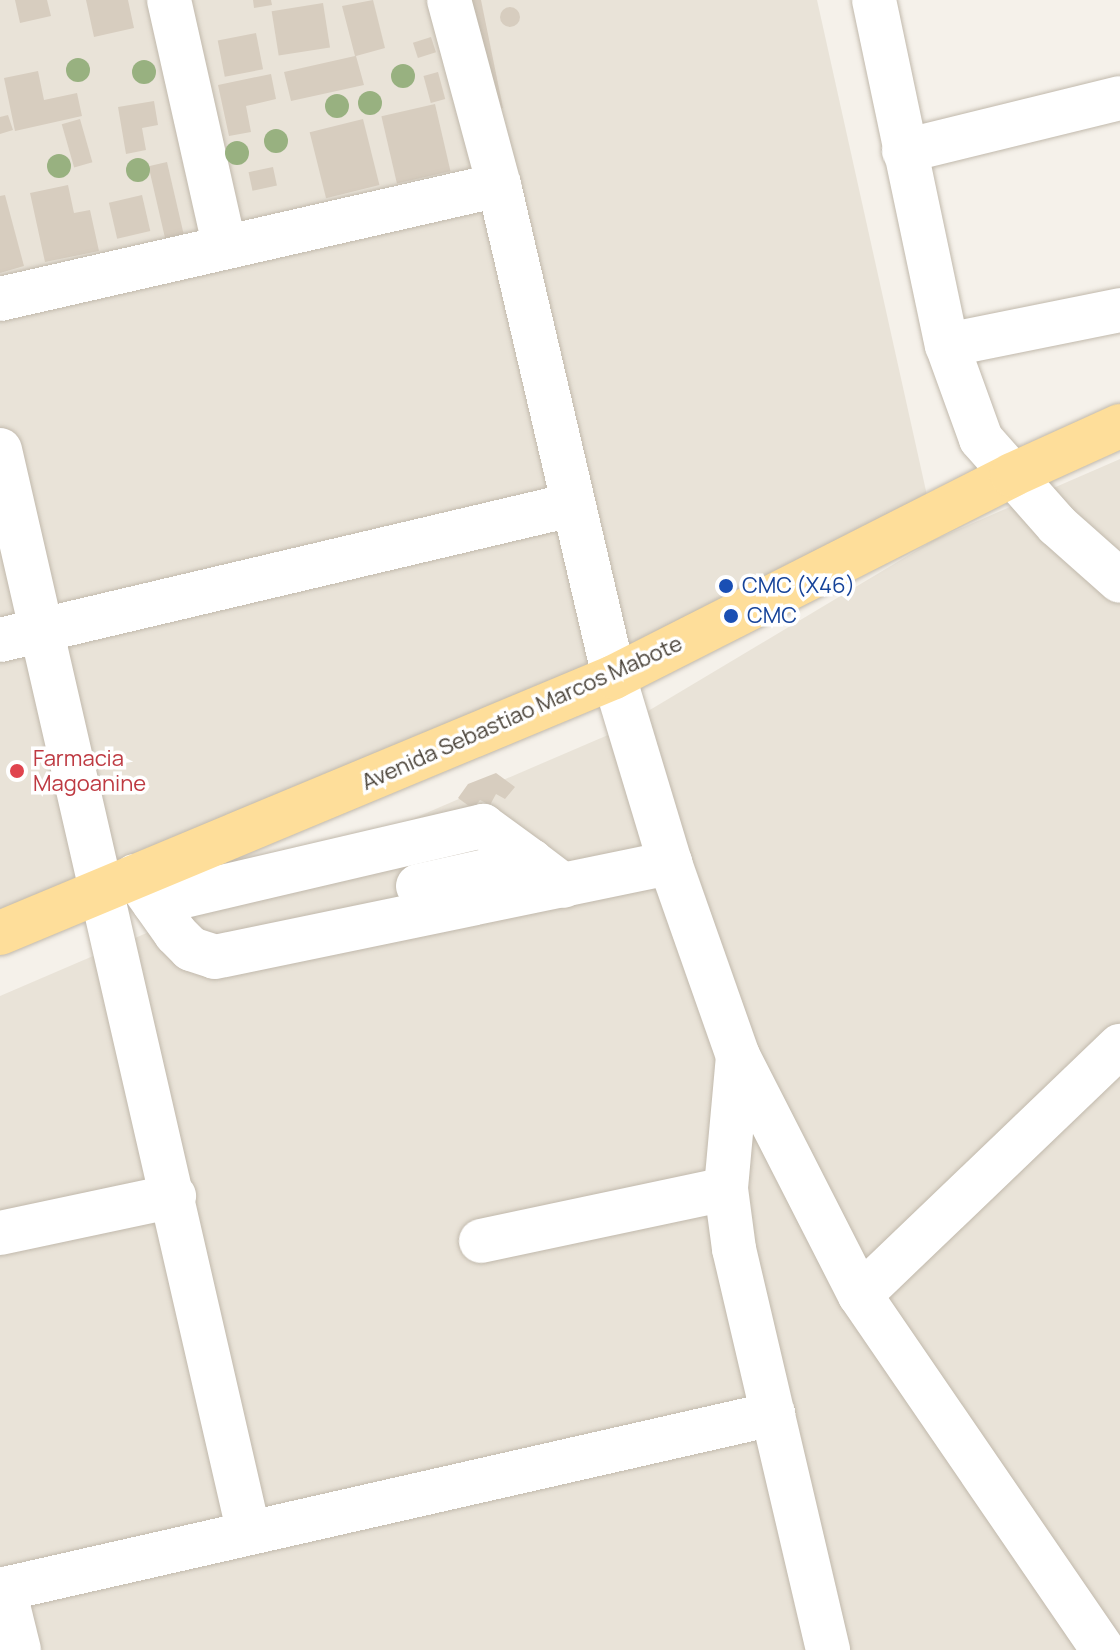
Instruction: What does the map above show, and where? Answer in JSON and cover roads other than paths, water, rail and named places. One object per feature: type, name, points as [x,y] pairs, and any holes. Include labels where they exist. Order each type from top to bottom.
[{"type":"main road","name":"Avenida Sebastiao Marcos Mabote","points":[[0,933],[141,901],[614,677],[1012,475],[1120,426]]},
{"type":"street","points":[[169,0],[224,245]]},
{"type":"street","points":[[449,0],[499,185],[571,505],[614,677],[670,863],[738,1056],[860,1295],[1103,1650]]},
{"type":"street","points":[[874,0],[947,345],[981,439],[1012,475],[1120,581]]},
{"type":"street","points":[[904,151],[1120,98]]},
{"type":"street","points":[[0,299],[224,245],[499,185]]},
{"type":"street","points":[[947,345],[1120,310]]},
{"type":"street","points":[[0,450],[20,636],[141,901],[174,1196],[248,1529]]},
{"type":"street","points":[[20,636],[571,505]]},
{"type":"street","points":[[141,901],[483,826],[547,873]]},
{"type":"street","points":[[141,901],[191,949],[215,957],[547,873],[670,863]]},
{"type":"street","points":[[860,1295],[1120,1046]]},
{"type":"street","points":[[738,1056],[726,1189],[734,1249],[828,1650]]},
{"type":"street","points":[[481,1241],[726,1189]]},
{"type":"street","points":[[0,1233],[174,1196]]},
{"type":"street","points":[[19,1650],[2,1589],[248,1529],[773,1414]]},
{"type":"place","name":"CMC (X46)","points":[[726,586]]},
{"type":"place","name":"CMC","points":[[731,616]]},
{"type":"place","name":"Farmacia Magoanine","points":[[17,771]]}]
